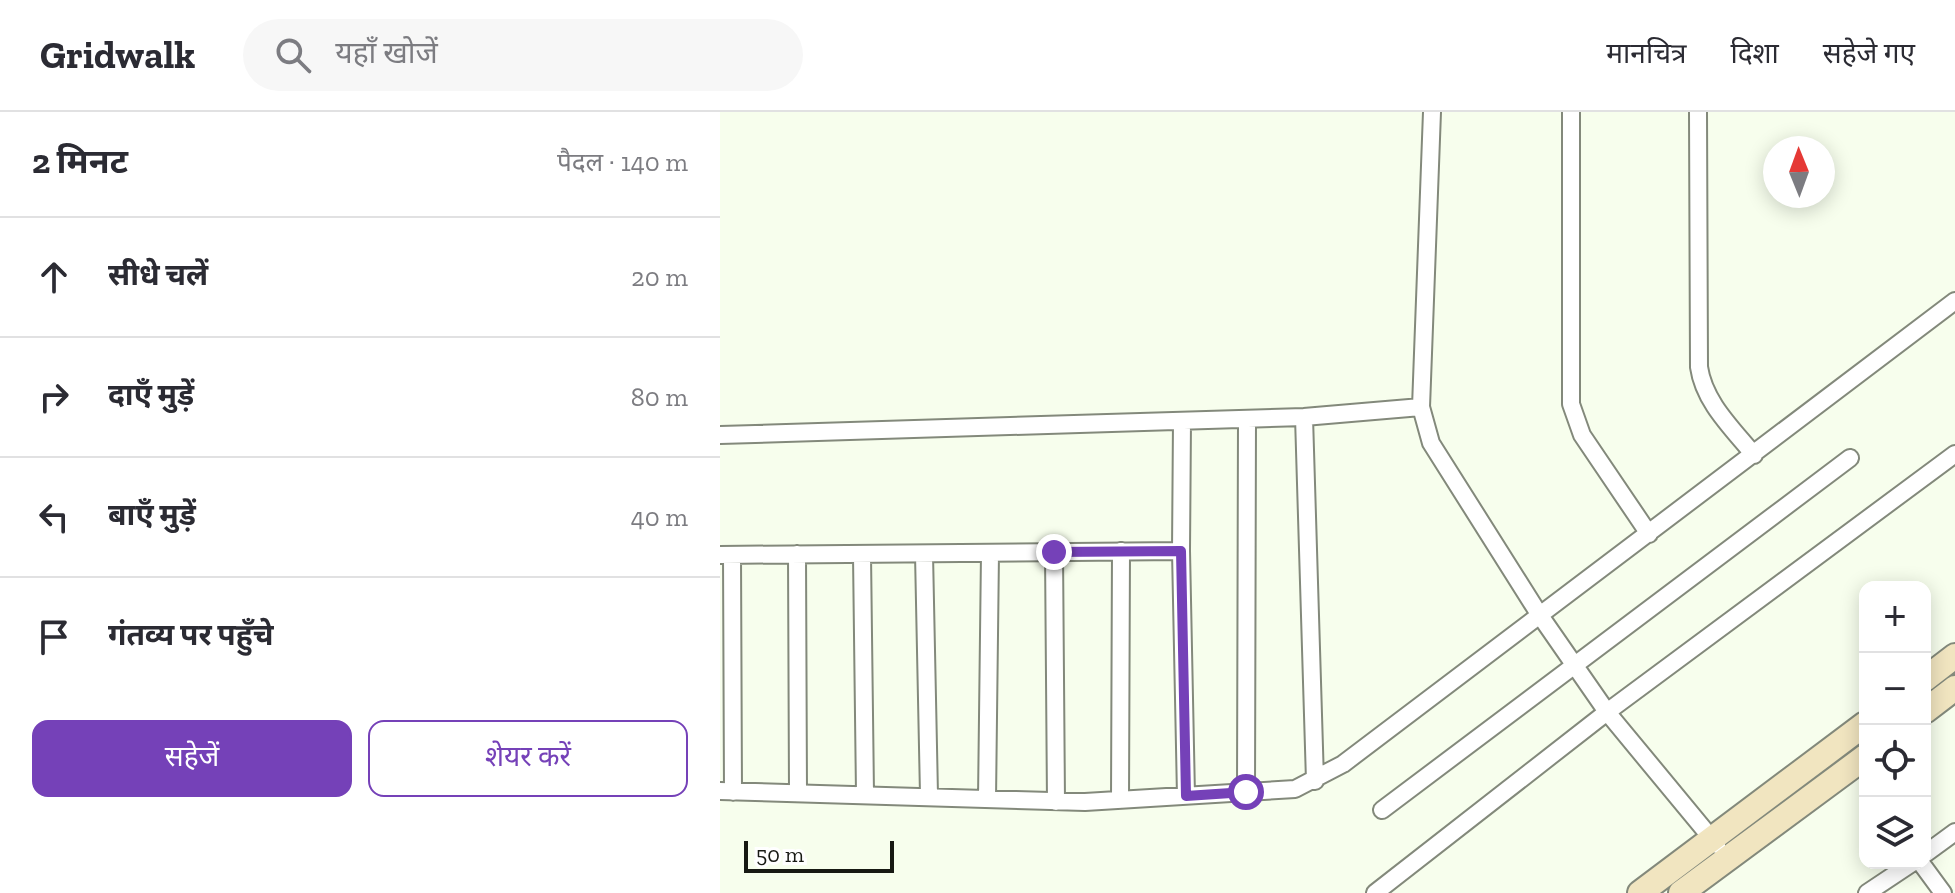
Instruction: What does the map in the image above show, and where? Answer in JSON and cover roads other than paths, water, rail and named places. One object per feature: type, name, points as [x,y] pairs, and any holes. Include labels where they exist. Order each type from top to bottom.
[{"type":"street","points":[[1432,112],[1421,407],[1431,443],[1539,614],[1607,712],[1728,859]]},
{"type":"street","points":[[1571,112],[1571,404],[1582,435],[1649,534]]},
{"type":"street","points":[[1698,112],[1699,367],[1708,397],[1754,455]]},
{"type":"street","points":[[1181,551],[726,555],[726,792],[929,795],[1056,802],[1295,789],[1343,764],[1955,301]]},
{"type":"street","points":[[720,435],[1304,417],[1421,407]]},
{"type":"street","points":[[1304,417],[1315,781]]},
{"type":"street","points":[[1246,792],[1247,419]]},
{"type":"street","points":[[1182,421],[1186,796]]},
{"type":"street","points":[[1375,893],[1607,712],[1955,454]]},
{"type":"street","points":[[1382,810],[1850,458]]},
{"type":"street","points":[[1120,800],[1121,551]]},
{"type":"street","points":[[1054,552],[1056,802]]},
{"type":"street","points":[[987,799],[990,553]]},
{"type":"street","points":[[797,554],[798,793]]},
{"type":"street","points":[[924,554],[929,795]]},
{"type":"street","points":[[862,555],[865,794]]},
{"type":"street","points":[[1931,674],[1955,656]]},
{"type":"street","points":[[1931,706],[1955,688]]},
{"type":"street","points":[[1640,893],[1864,725]]},
{"type":"street","points":[[1681,893],[1859,761]]},
{"type":"street","points":[[1931,850],[1955,832]]},
{"type":"street","points":[[1867,893],[1903,869]]},
{"type":"street","points":[[1925,869],[1943,893]]}]
